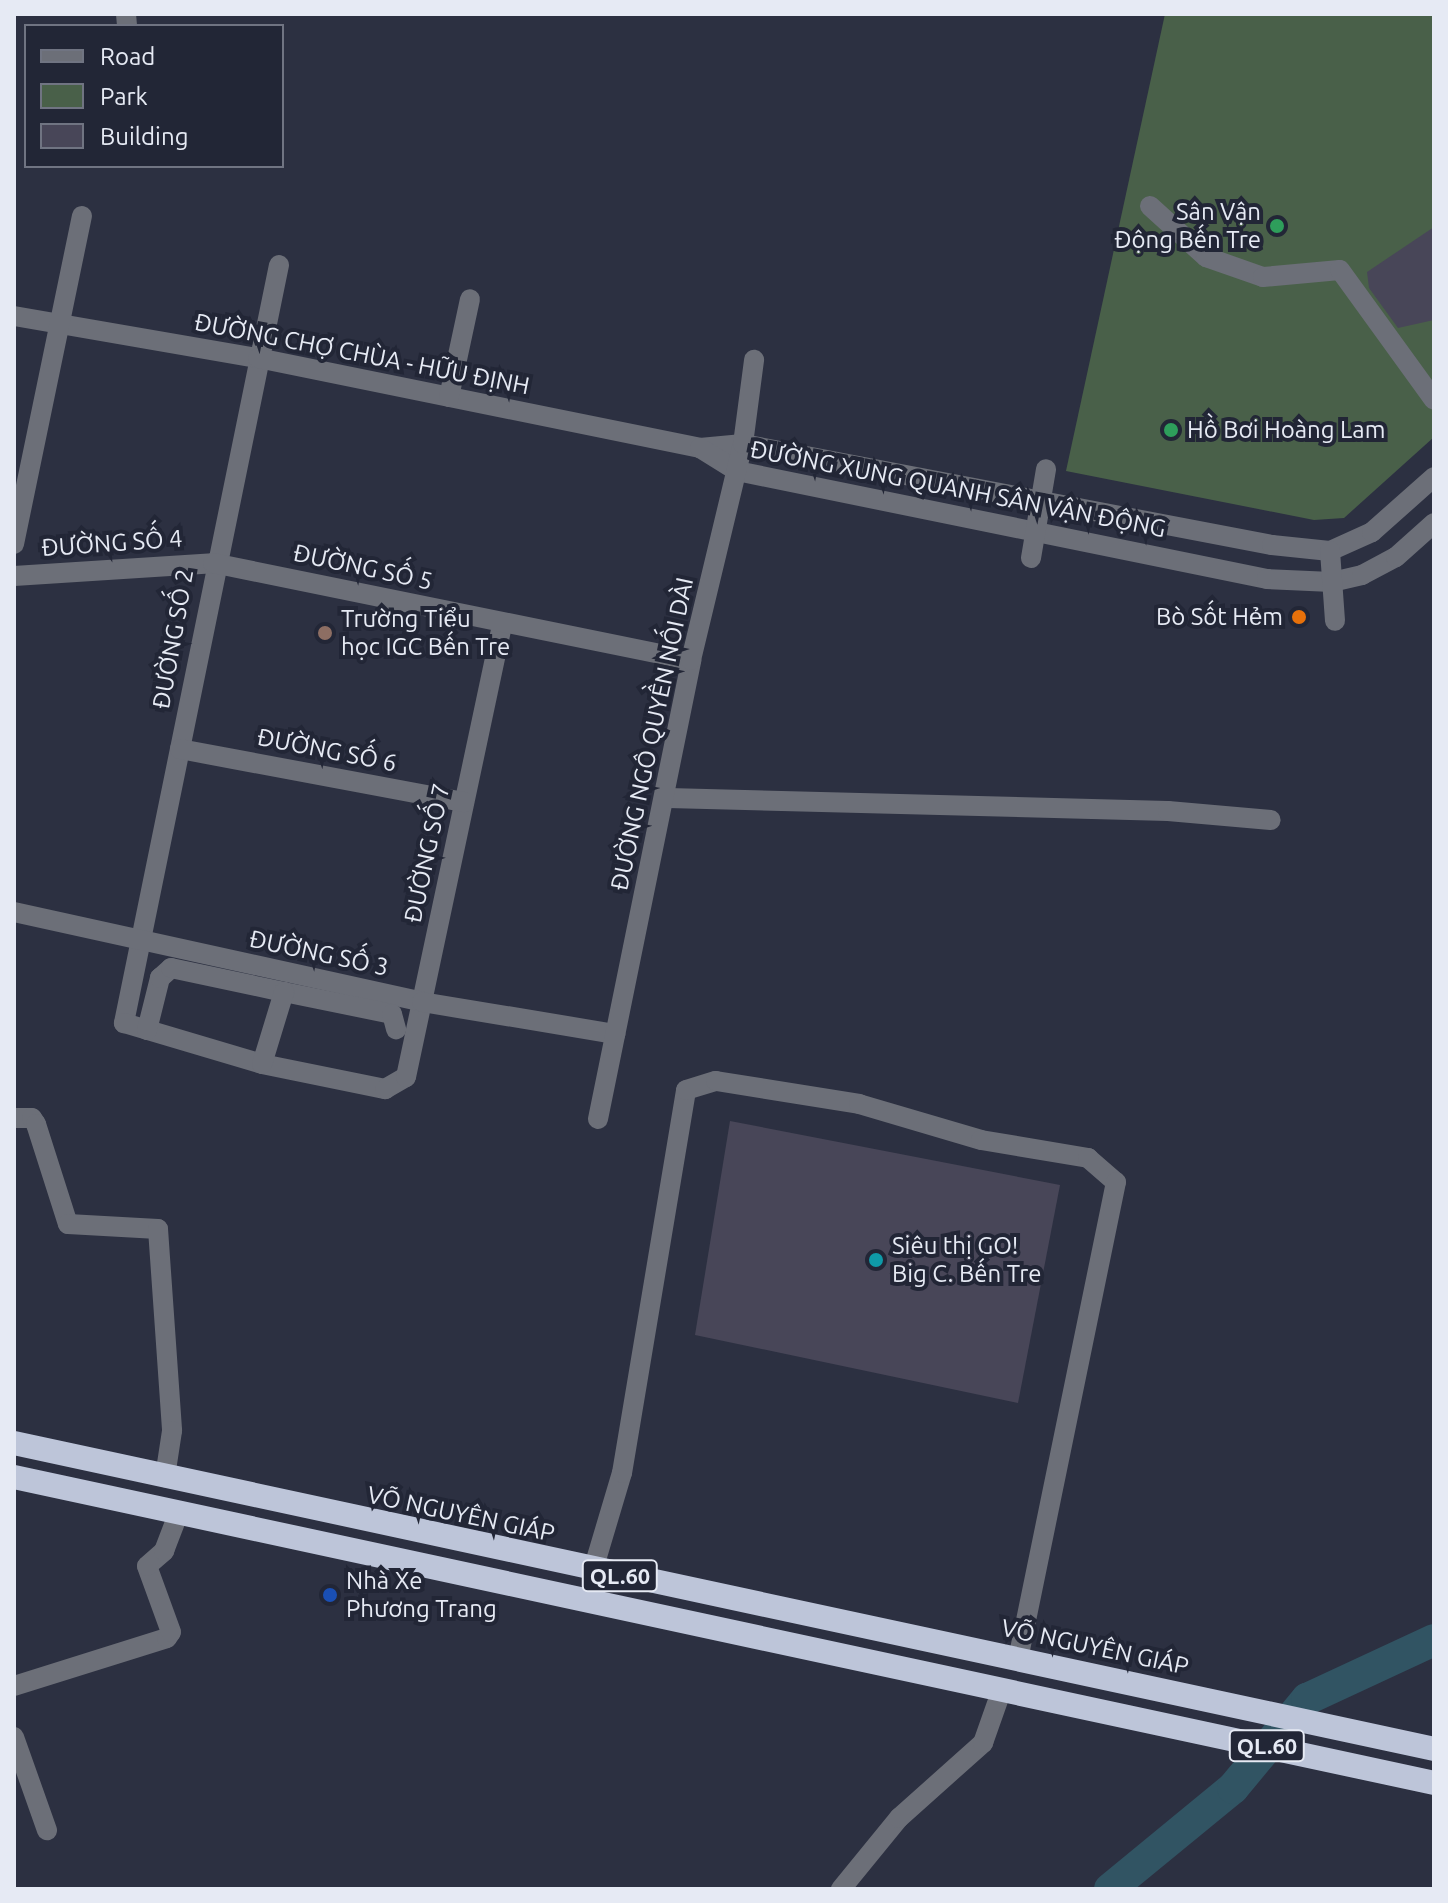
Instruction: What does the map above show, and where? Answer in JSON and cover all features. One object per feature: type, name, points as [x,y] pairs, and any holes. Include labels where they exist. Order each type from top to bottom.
[{"type":"highway","name":"VÕ NGUYÊN GIÁP","points":[[14,1443],[357,1521],[1434,1749]]},
{"type":"highway","name":"QL.60","points":[[14,1477],[1434,1783]]},
{"type":"highway","points":[[351,1549],[357,1521]]},
{"type":"street","points":[[1150,206],[1206,257],[1263,277],[1340,270],[1433,397]]},
{"type":"street","points":[[14,544],[82,216]]},
{"type":"street","name":"ĐƯỜNG SỐ 2","points":[[147,1030],[124,1023],[180,749],[213,563],[279,265]]},
{"type":"street","points":[[449,397],[470,299]]},
{"type":"street","name":"ĐƯỜNG CHỢ CHÙA - HỮU ĐỊNH","points":[[14,316],[258,358],[700,448]]},
{"type":"street","name":"ĐƯỜNG NGÔ QUYỀN NỐI DÀI","points":[[598,1119],[668,798],[691,660],[743,444],[754,360]]},
{"type":"street","name":"ĐƯỜNG XUNG QUANH SÂN VẬN ĐỘNG","points":[[700,448],[743,444],[1041,498],[1272,545],[1330,551]]},
{"type":"street","name":"ĐƯỜNG XUNG QUANH SÂN VẬN ĐỘNG","points":[[700,448],[737,471],[1267,579],[1332,582],[1396,557],[1434,523]]},
{"type":"street","points":[[1031,558],[1046,469]]},
{"type":"street","points":[[1335,621],[1330,551],[1372,532],[1434,477]]},
{"type":"street","name":"ĐƯỜNG SỐ 4","points":[[14,576],[213,563]]},
{"type":"street","name":"ĐƯỜNG SỐ 5","points":[[213,563],[502,625],[691,660]]},
{"type":"street","name":"ĐƯỜNG SỐ 7","points":[[262,1064],[396,1088],[406,1077],[502,625]]},
{"type":"street","name":"ĐƯỜNG SỐ 6","points":[[180,749],[464,802]]},
{"type":"street","points":[[668,798],[1168,811],[1271,820]]},
{"type":"street","name":"ĐƯỜNG SỐ 3","points":[[14,912],[422,1002],[615,1034]]},
{"type":"street","points":[[284,992],[262,1064],[147,1030],[160,978],[171,968],[392,1014],[396,1029]]},
{"type":"street","points":[[593,1570],[622,1473],[682,1098],[695,1082],[859,1104],[981,1140],[1088,1158],[1105,1168],[1118,1193],[1018,1659]]},
{"type":"street","points":[[14,1118],[32,1118],[36,1124],[68,1224],[158,1229],[172,1431],[165,1477]]},
{"type":"street","points":[[14,1686],[167,1638],[171,1632],[147,1566],[164,1551],[179,1512]]},
{"type":"street","points":[[841,1889],[899,1818],[983,1743],[1002,1689]]},
{"type":"street","points":[[14,1737],[47,1830]]},
{"type":"green space","name":"Sân Vận Động Bến Tre","points":[[1165,14],[1434,14],[1434,437],[1344,518],[1314,520],[1066,471]]},
{"type":"building","points":[[1434,227],[1434,320],[1398,328],[1369,288],[1367,272]]},
{"type":"building","name":"Siêu thị GO! Big C. Bến Tre","points":[[730,1121],[1060,1185],[1018,1403],[695,1335]]},
{"type":"waterway","points":[[1110,1889],[1233,1788],[1307,1699],[1434,1640]]},
{"type":"place","name":"Sân Vận Động Bến Tre","points":[[1277,226]]},
{"type":"place","name":"Hồ Bơi Hoàng Lam","points":[[1171,430]]},
{"type":"place","name":"Bò Sốt Hẻm","points":[[1299,617]]},
{"type":"place","name":"Trường Tiểu học IGC Bến Tre","points":[[325,633]]},
{"type":"place","name":"Siêu thị GO! Big C. Bến Tre","points":[[876,1260]]},
{"type":"place","name":"Nhà Xe Phương Trang","points":[[330,1595]]}]
